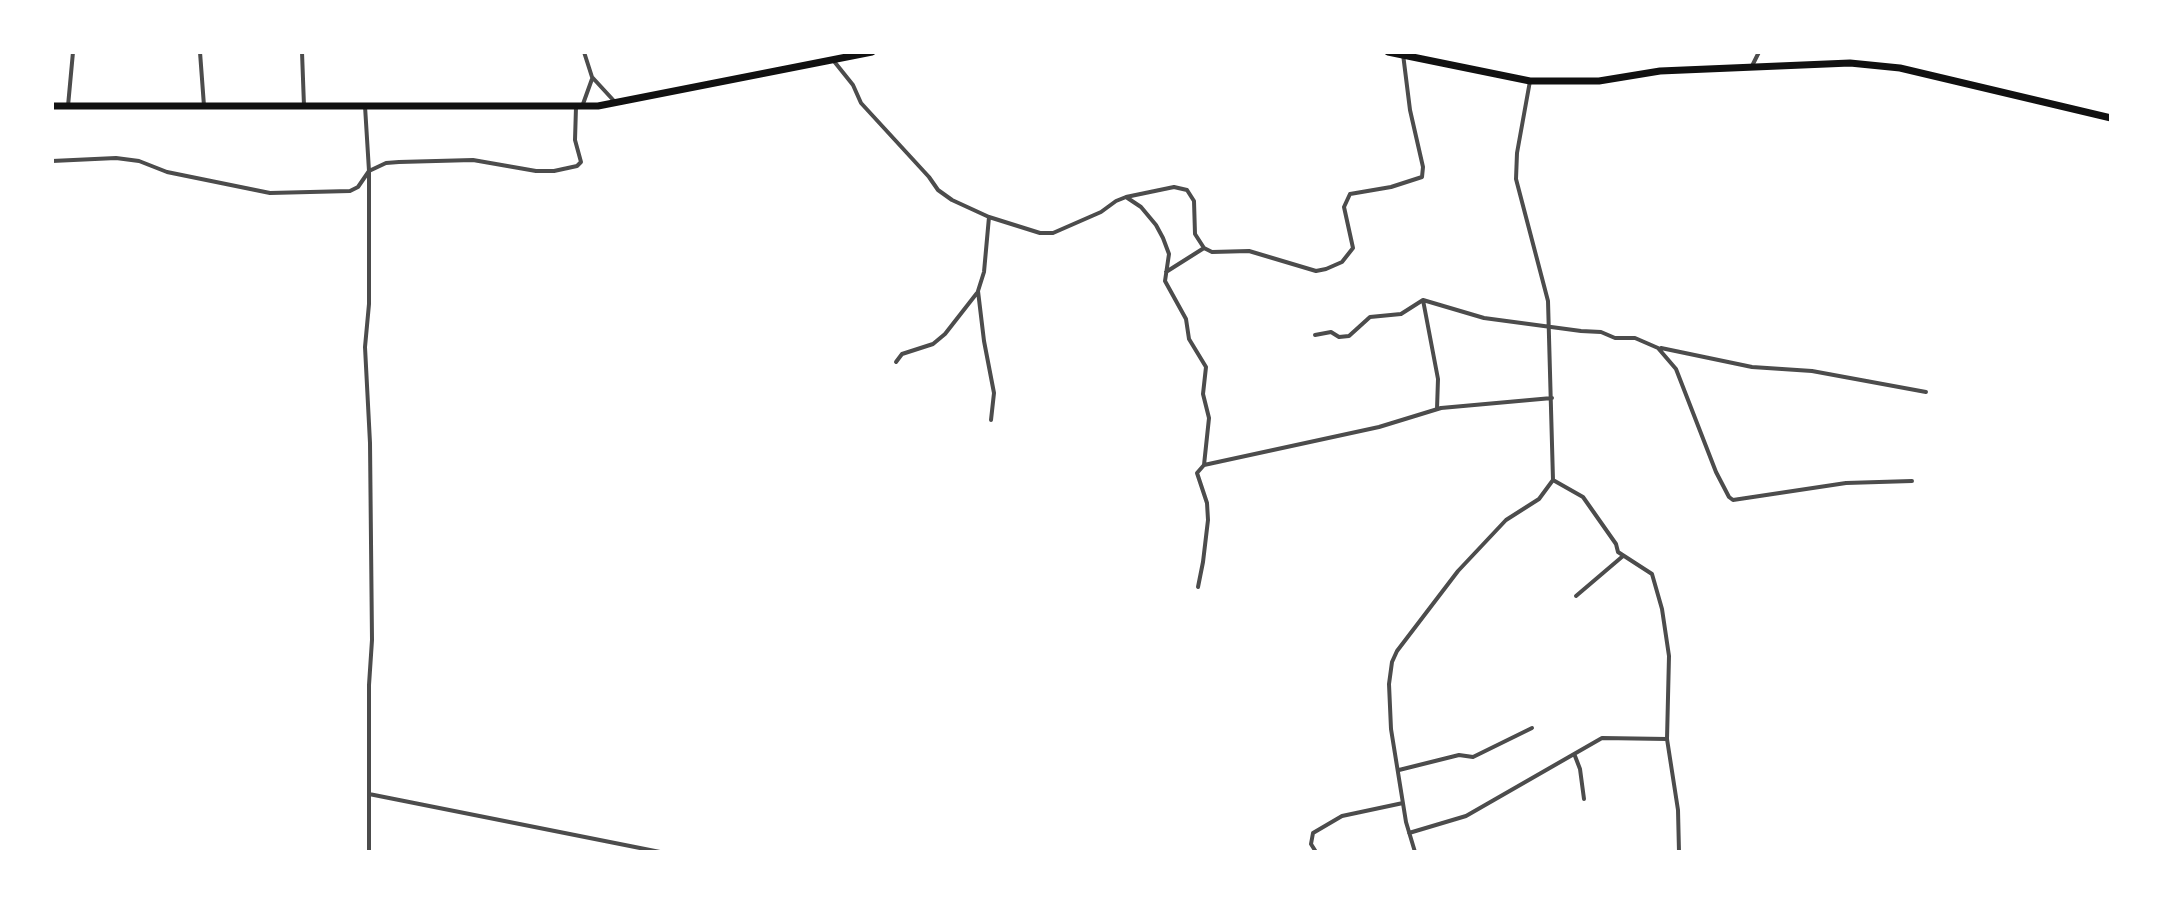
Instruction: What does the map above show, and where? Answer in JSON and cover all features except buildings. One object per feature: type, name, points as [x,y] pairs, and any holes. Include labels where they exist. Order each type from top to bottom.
[{"type":"main road","points":[[52,106],[579,107],[616,104],[872,52]]},
{"type":"main road","points":[[1388,52],[1530,81],[1599,81],[1660,71],[1850,63],[1900,68],[2111,118]]},
{"type":"street","points":[[68,106],[73,52]]},
{"type":"street","points":[[200,52],[204,106]]},
{"type":"street","points":[[302,52],[304,106]]},
{"type":"street","points":[[584,52],[592,77],[616,104]]},
{"type":"street","points":[[1752,66],[1759,52]]},
{"type":"street","points":[[833,60],[853,85],[861,103],[938,190],[989,217],[1029,231],[1053,233],[1126,197],[1174,187],[1187,190],[1194,201],[1195,234],[1204,248],[1222,254],[1249,251],[1264,254],[1316,271],[1342,262],[1353,248],[1344,207],[1350,194],[1391,187],[1422,177],[1423,167],[1410,110],[1404,53]]},
{"type":"street","points":[[52,161],[116,158],[139,161],[167,172],[270,193],[350,191],[358,187],[369,171],[386,163],[473,160],[536,171],[554,171],[577,166],[582,158],[575,140],[579,107],[592,77]]},
{"type":"street","points":[[1415,852],[1391,729],[1389,684],[1392,662],[1397,651],[1458,571],[1506,520],[1539,499],[1553,480],[1548,301],[1516,179],[1517,153],[1530,81]]},
{"type":"street","points":[[365,106],[369,171],[369,304],[365,347],[370,443],[372,640],[369,852]]},
{"type":"street","points":[[1126,197],[1141,207],[1156,225],[1169,254],[1165,281],[1186,319],[1189,339],[1206,367],[1203,394],[1209,418],[1204,465],[1197,473],[1207,503],[1207,529],[1198,587]]},
{"type":"street","points":[[896,362],[902,354],[933,344],[945,334],[978,291],[986,263],[989,217]]},
{"type":"street","points":[[1166,272],[1204,248]]},
{"type":"street","points":[[978,291],[994,393],[991,420]]},
{"type":"street","points":[[1423,300],[1438,379],[1437,409]]},
{"type":"street","points":[[1315,335],[1331,332],[1339,337],[1349,336],[1370,317],[1401,314],[1423,300],[1484,318],[1601,332],[1615,338],[1635,338],[1658,348],[1752,367],[1812,371],[1926,392]]},
{"type":"street","points":[[1658,348],[1676,369],[1716,472],[1733,500],[1846,483],[1912,481]]},
{"type":"street","points":[[1204,465],[1379,427],[1437,409],[1552,398]]},
{"type":"street","points":[[1553,480],[1583,497],[1623,556],[1652,574],[1662,609],[1669,656],[1667,739],[1678,810],[1679,852]]},
{"type":"street","points":[[1576,596],[1623,556]]},
{"type":"street","points":[[1399,770],[1459,755],[1473,757],[1532,728]]},
{"type":"street","points":[[1409,833],[1466,816],[1602,738],[1667,739]]},
{"type":"street","points":[[1575,756],[1584,799]]},
{"type":"street","points":[[369,794],[660,852]]},
{"type":"street","points":[[1316,852],[1311,844],[1313,833],[1342,816],[1403,803]]}]
